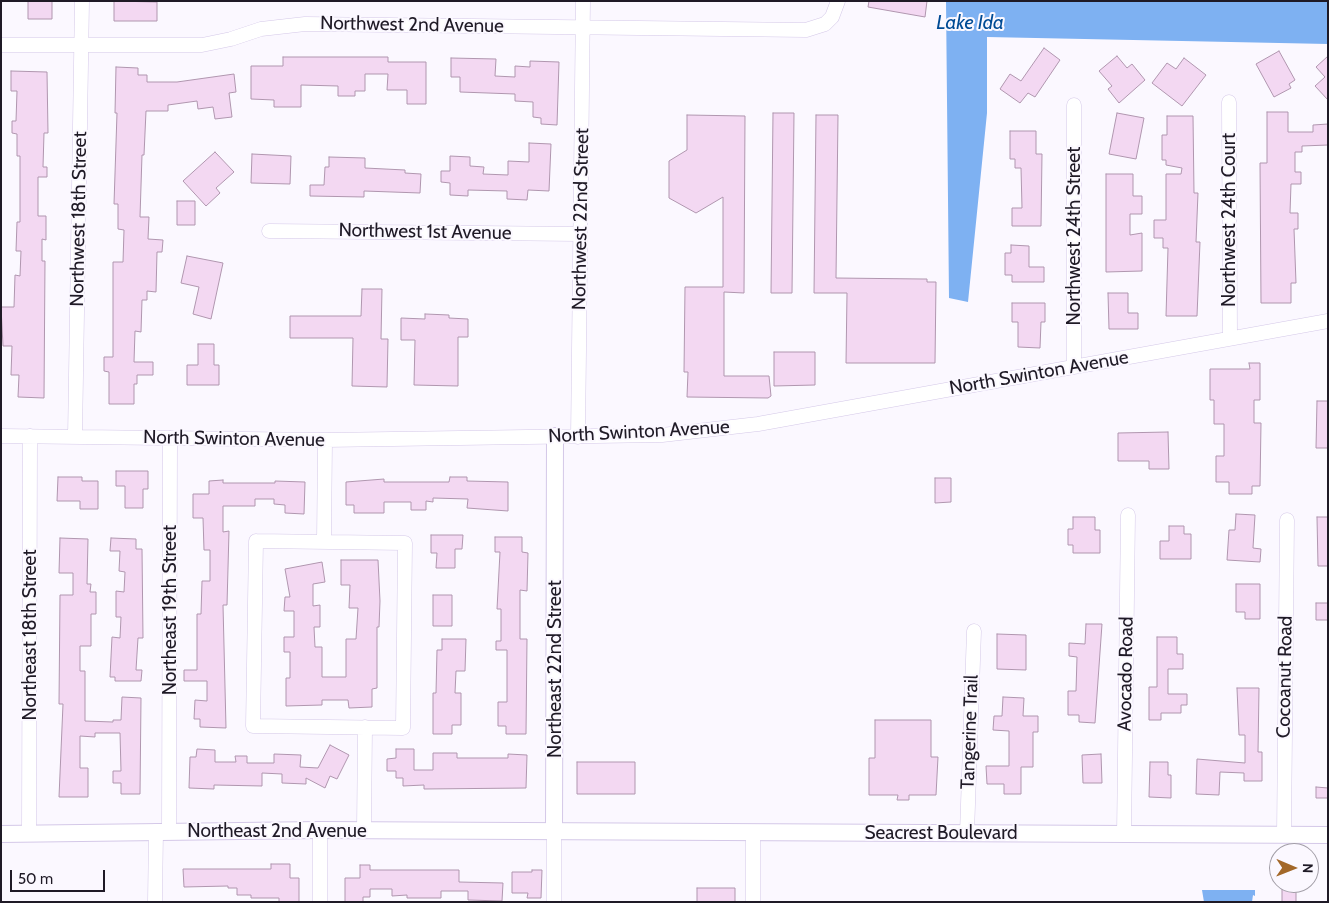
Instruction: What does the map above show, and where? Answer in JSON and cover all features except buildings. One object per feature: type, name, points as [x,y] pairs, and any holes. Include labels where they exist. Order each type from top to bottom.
[{"type":"street","name":"Northwest 18th Street","points":[[75,437],[82,1]]},
{"type":"street","name":"Northwest 22nd Street","points":[[578,436],[583,1]]},
{"type":"street","name":"Northwest 2nd Avenue","points":[[1,45],[202,45],[231,39],[261,29],[305,24],[806,30],[825,24],[832,17],[838,1]]},
{"type":"street","name":"Northwest 24th Court","points":[[1229,102],[1230,338]]},
{"type":"street","name":"Northwest 24th Street","points":[[1074,105],[1074,367]]},
{"type":"street","name":"Northwest 1st Avenue","points":[[269,231],[580,234]]},
{"type":"street","name":"North Swinton Avenue","points":[[1,436],[325,440],[662,434],[758,424],[1328,320]]},
{"type":"street","name":"Northeast 18th Street","points":[[29,834],[30,436]]},
{"type":"street","name":"Northeast 22nd Street","points":[[554,902],[555,436]]},
{"type":"street","name":"Northeast 19th Street","points":[[155,902],[162,831],[163,795],[170,781],[170,438]]},
{"type":"street","points":[[324,542],[325,440]]},
{"type":"street","name":"Avocado Road","points":[[1124,834],[1128,515]]},
{"type":"street","name":"Cocoanut Road","points":[[1284,835],[1287,520]]},
{"type":"street","points":[[256,541],[324,542],[404,543],[403,728],[254,726],[256,541]]},
{"type":"street","name":"Tangerine Trail","points":[[967,833],[974,631]]},
{"type":"street","points":[[364,727],[364,830]]},
{"type":"street","name":"Northeast 2nd Avenue","points":[[1,834],[320,830],[554,831]]},
{"type":"street","points":[[320,830],[320,902]]},
{"type":"street","name":"Seacrest Boulevard","points":[[554,831],[1328,835]]},
{"type":"street","points":[[753,902],[754,832]]},
{"type":"water","name":"Lake Ida","points":[[946,1],[1328,1],[1328,44],[987,37],[987,113],[968,302],[949,298]]},
{"type":"water","points":[[1202,890],[1255,890],[1255,896],[1253,895],[1252,902],[1204,902]]}]
